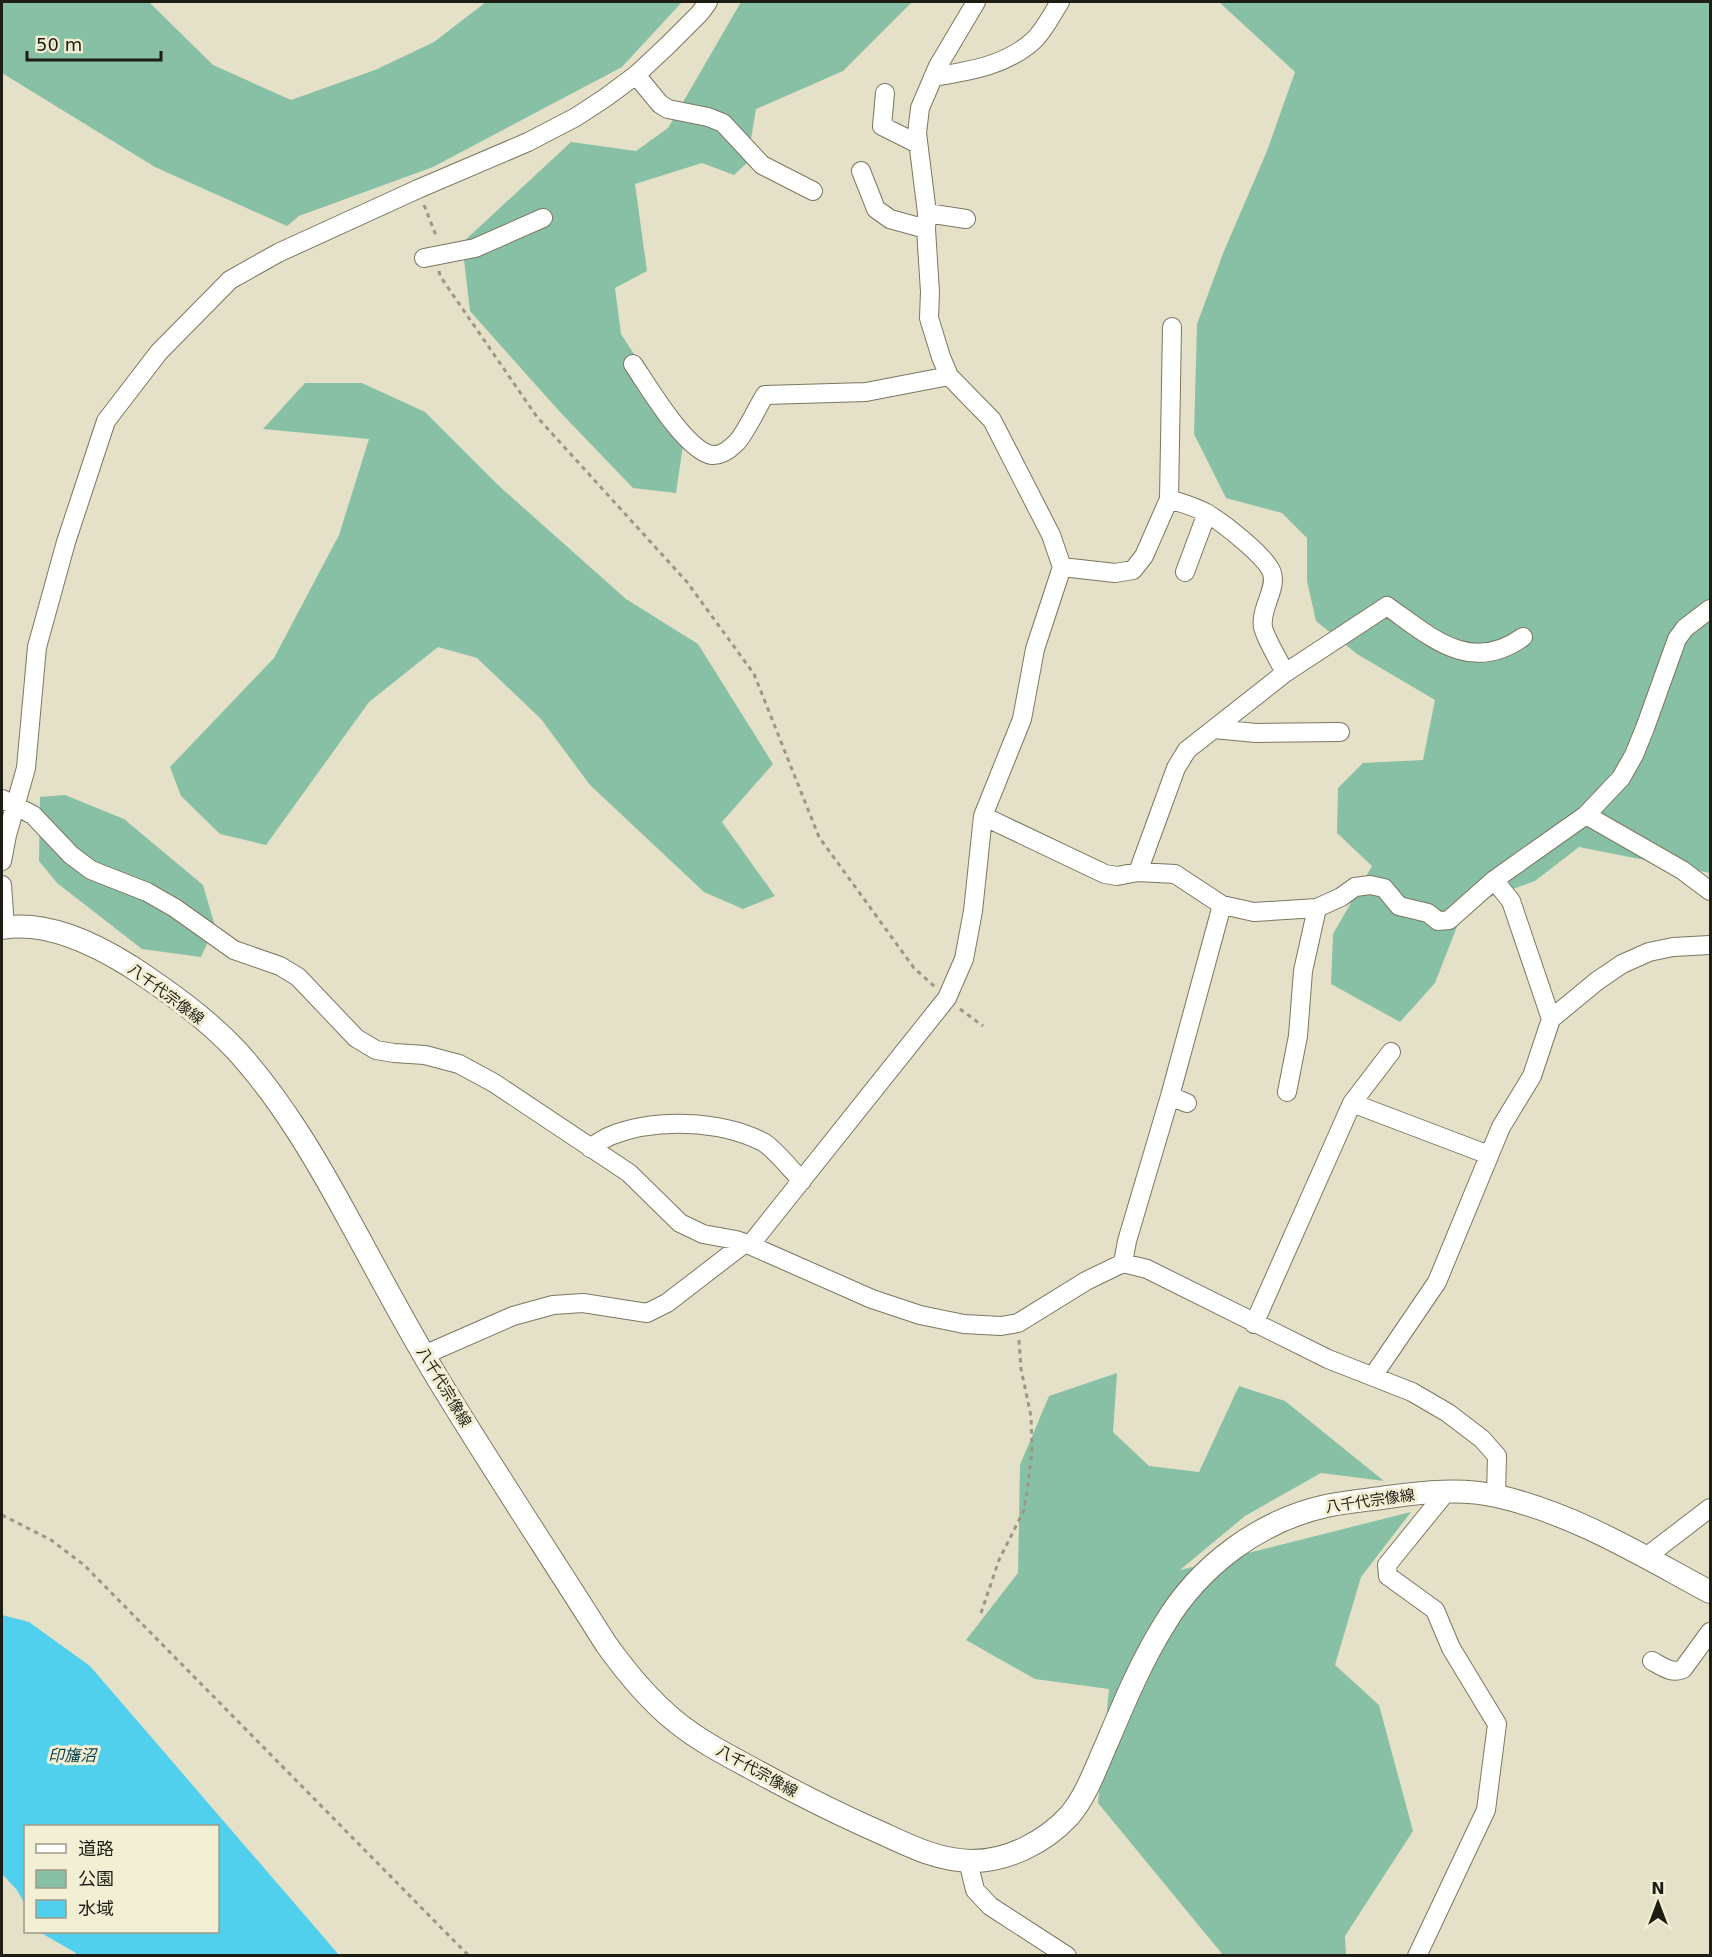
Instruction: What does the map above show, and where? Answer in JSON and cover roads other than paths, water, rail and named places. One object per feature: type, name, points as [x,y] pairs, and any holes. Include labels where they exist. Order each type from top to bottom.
[{"type":"main road","name":"八千代宗像線","points":[[3,928],[32,927],[66,934],[109,953],[192,1010],[236,1051],[280,1104],[322,1172],[423,1355],[606,1644],[628,1674],[652,1700],[676,1722],[717,1749],[829,1810],[919,1851],[941,1858],[983,1861],[1041,1841],[1070,1815],[1087,1790],[1134,1680],[1164,1624],[1199,1577],[1237,1545],[1276,1523],[1324,1506],[1398,1495],[1447,1491],[1496,1496],[1555,1514],[1600,1532],[1710,1592]]},
{"type":"street","points":[[2,861],[7,835],[9,802],[26,768],[37,647],[66,542],[106,421],[159,352],[230,280],[278,253],[528,142],[605,98],[636,75],[700,13],[708,2]]},
{"type":"street","points":[[423,1355],[513,1316],[553,1305],[583,1303],[647,1313],[667,1303],[722,1262],[733,1251],[748,1244],[802,1181],[947,998],[964,959],[973,911],[983,816],[1022,719],[1035,649],[1062,567],[1051,535],[992,420],[949,376],[940,357],[929,318],[930,292],[926,221],[917,133],[920,108],[933,77],[976,2]]},
{"type":"street","points":[[933,77],[979,69],[1005,60],[1035,40],[1060,2]]},
{"type":"street","points":[[636,75],[660,104],[668,109],[708,117],[723,123],[762,165],[813,190]]},
{"type":"street","points":[[885,93],[882,126],[918,144]]},
{"type":"street","points":[[861,171],[876,209],[890,219],[926,221],[966,219]]},
{"type":"street","points":[[431,256],[476,248],[543,218]]},
{"type":"street","points":[[1062,567],[1115,573],[1132,570],[1144,556],[1169,499],[1172,327]]},
{"type":"street","points":[[633,364],[677,428],[698,447],[712,455],[723,453],[738,441],[765,395],[866,392],[949,376]]},
{"type":"street","points":[[1169,499],[1207,513],[1236,533],[1266,563],[1272,573],[1273,585],[1265,606],[1263,628],[1285,673]]},
{"type":"street","points":[[1185,573],[1207,513]]},
{"type":"street","points":[[1138,872],[1176,768],[1187,750],[1285,673],[1387,606],[1434,639],[1463,652],[1484,654],[1510,646],[1523,637]]},
{"type":"street","points":[[983,816],[1105,874],[1117,876],[1138,872],[1175,874],[1222,905],[1254,912],[1317,908],[1341,897],[1355,887],[1370,885],[1384,888],[1399,906],[1428,913],[1438,921],[1449,920],[1494,880],[1586,815],[1621,778],[1646,728],[1677,639],[1685,628],[1710,609]]},
{"type":"street","points":[[1214,729],[1256,733],[1341,732]]},
{"type":"street","points":[[9,802],[33,815],[71,855],[92,870],[147,892],[175,908],[234,950],[280,966],[298,977],[356,1038],[376,1050],[425,1055],[459,1064],[494,1083],[629,1173],[680,1223],[703,1234],[748,1244],[872,1299],[920,1315],[963,1324],[1001,1326],[1018,1323],[1086,1281],[1123,1263],[1147,1269],[1254,1324],[1328,1359],[1421,1397],[1448,1413],[1482,1440],[1497,1456],[1496,1496]]},
{"type":"street","points":[[1586,815],[1682,870],[1710,891]]},
{"type":"street","points":[[1494,880],[1511,901],[1551,1019]]},
{"type":"street","points":[[2,885],[3,928]]},
{"type":"street","points":[[1123,1263],[1127,1241],[1179,1100],[1222,905]]},
{"type":"street","points":[[1287,1092],[1298,1036],[1303,971],[1317,908]]},
{"type":"street","points":[[1373,1376],[1437,1282],[1501,1127],[1532,1076],[1551,1019],[1597,981],[1622,964],[1649,952],[1672,947],[1710,945]]},
{"type":"street","points":[[1254,1324],[1352,1103],[1391,1052]]},
{"type":"street","points":[[1352,1103],[1489,1155]]},
{"type":"street","points":[[590,1148],[609,1136],[653,1125],[685,1124],[732,1130],[765,1143],[802,1181]]},
{"type":"street","points":[[1418,1956],[1486,1810],[1497,1724],[1451,1648],[1435,1610],[1388,1575],[1387,1564],[1447,1491]]},
{"type":"street","points":[[1646,1557],[1710,1508]]},
{"type":"street","points":[[1652,1661],[1670,1670],[1683,1669],[1710,1632]]},
{"type":"street","points":[[968,1861],[975,1890],[990,1906],[1067,1956]]},
{"type":"water","name":"印旛沼","points":[[2,1615],[29,1622],[90,1666],[339,1955],[76,1955],[43,1934],[219,1933],[219,1825],[24,1825],[24,1902],[17,1890],[2,1874]]}]
